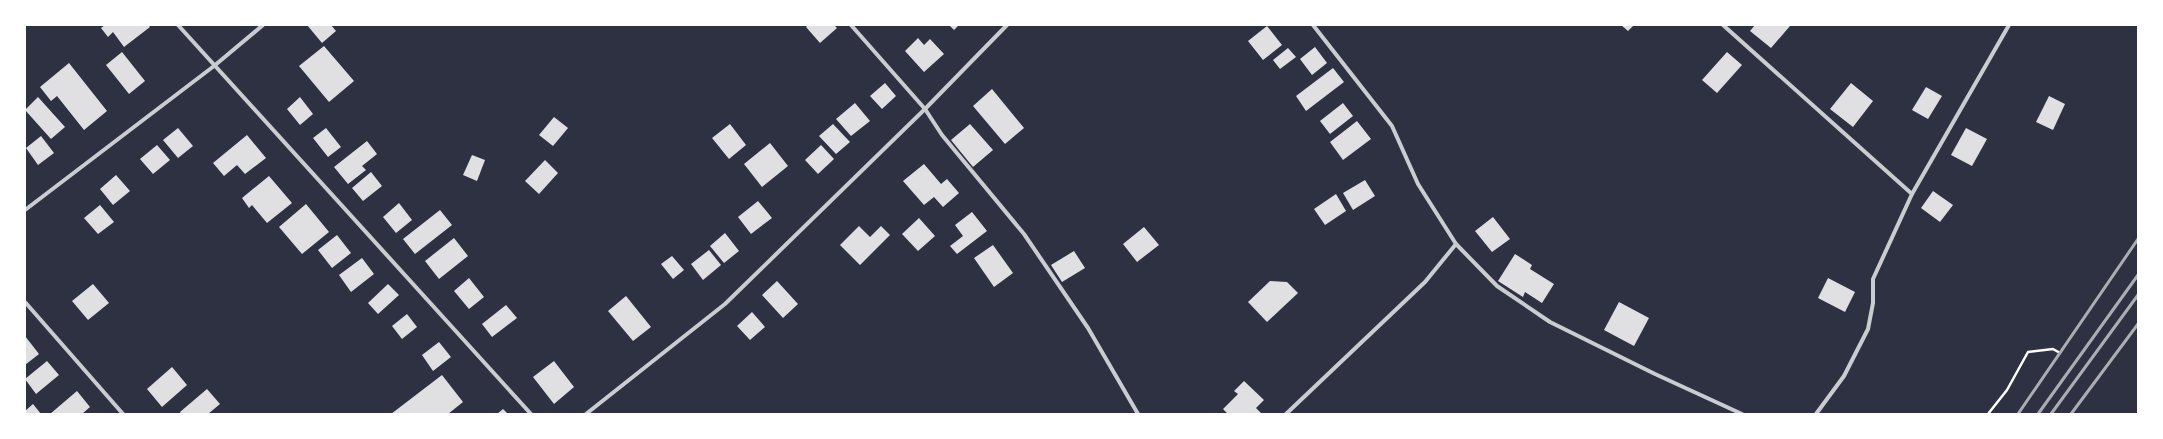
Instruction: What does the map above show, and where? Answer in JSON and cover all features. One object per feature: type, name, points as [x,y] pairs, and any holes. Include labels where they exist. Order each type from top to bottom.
[{"type":"street","points":[[178,25],[532,414]]},
{"type":"street","points":[[25,210],[214,66],[263,25]]},
{"type":"street","points":[[851,25],[925,109],[942,135],[1024,234],[1088,328],[1138,414]]},
{"type":"street","points":[[586,414],[725,304],[925,109],[1007,25]]},
{"type":"street","points":[[1313,25],[1392,126],[1418,184],[1456,244],[1497,286],[1550,322],[1655,374],[1742,414]]},
{"type":"street","points":[[1724,25],[1912,194]]},
{"type":"street","points":[[1816,414],[1844,376],[1868,329],[1873,303],[1873,279],[1912,194],[2009,25]]},
{"type":"street","points":[[1286,414],[1424,282],[1456,244]]},
{"type":"street","points":[[25,302],[122,414]]},
{"type":"path","points":[[1988,414],[2007,390],[2028,352],[2053,349],[2060,353]]},
{"type":"building","points":[[105,25],[148,25],[150,27],[124,47],[113,32],[108,37],[101,28]]},
{"type":"building","points":[[307,25],[331,25],[336,31],[322,43]]},
{"type":"building","points":[[808,25],[834,25],[837,28],[820,43],[806,27]]},
{"type":"building","points":[[949,25],[959,25],[954,30]]},
{"type":"building","points":[[1621,25],[1634,25],[1628,31]]},
{"type":"building","points":[[1755,25],[1790,26],[1771,48],[1750,31]]},
{"type":"building","points":[[1267,26],[1282,45],[1263,60],[1248,41]]},
{"type":"building","points":[[918,38],[924,45],[930,39],[944,54],[924,72],[905,51]]},
{"type":"building","points":[[324,46],[354,81],[329,102],[299,66]]},
{"type":"building","points":[[1315,47],[1327,63],[1312,75],[1300,59]]},
{"type":"building","points":[[1288,48],[1296,57],[1280,69],[1273,60]]},
{"type":"building","points":[[122,52],[145,81],[129,94],[106,65]]},
{"type":"building","points":[[1727,52],[1742,65],[1717,93],[1702,80]]},
{"type":"building","points":[[69,63],[107,111],[84,130],[57,96],[51,101],[40,87]]},
{"type":"building","points":[[1333,68],[1344,82],[1306,111],[1296,96]]},
{"type":"building","points":[[885,83],[896,96],[882,109],[870,96]]},
{"type":"building","points":[[1851,83],[1873,101],[1853,127],[1830,109]]},
{"type":"building","points":[[1926,87],[1942,96],[1928,119],[1912,110]]},
{"type":"building","points":[[992,89],[1024,128],[1005,144],[973,106]]},
{"type":"building","points":[[2049,96],[2065,104],[2053,130],[2036,122]]},
{"type":"building","points":[[38,97],[65,127],[51,139],[25,110]]},
{"type":"building","points":[[300,97],[313,114],[300,125],[287,109]]},
{"type":"building","points":[[855,103],[870,121],[851,136],[836,119]]},
{"type":"building","points":[[1343,103],[1353,116],[1330,134],[1320,121]]},
{"type":"building","points":[[554,117],[568,128],[553,146],[539,135]]},
{"type":"building","points":[[1357,121],[1371,139],[1343,160],[1330,142]]},
{"type":"building","points":[[730,124],[746,145],[729,159],[712,138]]},
{"type":"building","points":[[833,124],[850,142],[836,154],[819,136]]},
{"type":"building","points":[[970,124],[993,150],[973,167],[951,140]]},
{"type":"building","points":[[178,128],[193,146],[178,158],[163,140]]},
{"type":"building","points":[[326,128],[341,147],[328,157],[313,138]]},
{"type":"building","points":[[1966,128],[1987,139],[1972,166],[1951,155]]},
{"type":"building","points":[[247,135],[266,158],[245,174],[237,165],[224,176],[213,163]]},
{"type":"building","points":[[41,136],[54,153],[38,165],[26,148]]},
{"type":"building","points":[[367,141],[377,154],[362,166],[366,170],[348,184],[334,167]]},
{"type":"building","points":[[770,143],[788,166],[762,187],[744,164]]},
{"type":"building","points":[[157,145],[170,160],[153,174],[140,159]]},
{"type":"building","points":[[821,145],[834,159],[818,174],[805,160]]},
{"type":"building","points":[[472,155],[485,160],[477,181],[463,175]]},
{"type":"building","points":[[545,160],[558,173],[539,194],[525,181]]},
{"type":"building","points":[[924,164],[941,184],[947,179],[959,193],[943,207],[934,197],[924,205],[903,181]]},
{"type":"building","points":[[371,172],[382,186],[363,201],[352,188]]},
{"type":"building","points":[[116,175],[130,191],[113,205],[100,189]]},
{"type":"building","points":[[269,176],[292,203],[267,223],[252,205],[249,208],[242,198]]},
{"type":"building","points":[[1365,180],[1375,196],[1353,210],[1343,193]]},
{"type":"building","points":[[1933,191],[1953,205],[1940,222],[1921,208]]},
{"type":"building","points":[[1336,194],[1346,211],[1325,225],[1314,209]]},
{"type":"building","points":[[758,201],[772,218],[751,234],[738,217]]},
{"type":"building","points":[[399,203],[412,220],[396,233],[383,217]]},
{"type":"building","points":[[306,204],[329,232],[302,254],[279,227]]},
{"type":"building","points":[[100,205],[114,222],[98,234],[84,218]]},
{"type":"building","points":[[440,210],[452,225],[415,254],[403,239]]},
{"type":"building","points":[[972,212],[987,231],[957,254],[950,246],[963,236],[955,225]]},
{"type":"building","points":[[1493,217],[1510,239],[1492,252],[1475,231]]},
{"type":"building","points":[[919,218],[935,236],[918,251],[902,234]]},
{"type":"building","points":[[859,226],[870,237],[881,226],[890,235],[860,265],[840,245]]},
{"type":"building","points":[[1144,227],[1159,245],[1137,262],[1123,244]]},
{"type":"building","points":[[725,233],[739,251],[724,263],[710,246]]},
{"type":"building","points":[[337,235],[351,253],[332,268],[318,250]]},
{"type":"building","points":[[454,238],[468,256],[439,279],[425,261]]},
{"type":"building","points":[[993,245],[1013,273],[994,287],[974,258]]},
{"type":"building","points":[[709,250],[721,265],[703,280],[691,264]]},
{"type":"building","points":[[1074,251],[1085,268],[1062,282],[1051,265]]},
{"type":"building","points":[[1515,254],[1532,265],[1530,269],[1554,284],[1542,303],[1525,292],[1523,297],[1498,281]]},
{"type":"building","points":[[672,256],[684,270],[673,279],[661,264]]},
{"type":"building","points":[[362,258],[374,274],[351,292],[339,275]]},
{"type":"building","points":[[469,278],[484,297],[469,309],[454,291]]},
{"type":"building","points":[[1828,278],[1855,292],[1845,312],[1818,298]]},
{"type":"building","points":[[777,281],[798,304],[783,318],[762,295]]},
{"type":"building","points":[[1270,281],[1287,282],[1298,293],[1267,322],[1248,302]]},
{"type":"building","points":[[93,284],[109,303],[88,320],[72,301]]},
{"type":"building","points":[[388,284],[399,295],[378,314],[368,303]]},
{"type":"building","points":[[626,296],[651,327],[633,341],[608,311]]},
{"type":"building","points":[[1619,302],[1649,318],[1634,346],[1604,330]]},
{"type":"building","points":[[506,305],[517,318],[492,337],[482,324]]},
{"type":"building","points":[[752,312],[765,327],[750,340],[737,326]]},
{"type":"building","points":[[407,314],[417,327],[402,339],[392,326]]},
{"type":"building","points":[[25,336],[39,354],[25,365]]},
{"type":"building","points":[[439,342],[451,357],[433,371],[422,355]]},
{"type":"building","points":[[47,361],[59,375],[36,394],[25,379]]},
{"type":"building","points":[[554,361],[574,387],[554,404],[533,377]]},
{"type":"building","points":[[172,367],[187,385],[162,407],[147,389]]},
{"type":"building","points":[[442,375],[463,402],[448,414],[391,414]]},
{"type":"building","points":[[1244,381],[1264,400],[1256,408],[1261,413],[1228,414],[1223,409],[1238,394],[1234,391]]},
{"type":"building","points":[[207,389],[220,404],[208,414],[181,414],[180,412]]},
{"type":"building","points":[[77,391],[90,407],[82,414],[50,414]]},
{"type":"building","points":[[33,404],[41,414],[25,414],[25,411]]},
{"type":"building","points":[[503,409],[508,414],[497,414]]},
{"type":"railway","points":[[2018,414],[2138,239]]},
{"type":"railway","points":[[2038,414],[2138,275]]},
{"type":"railway","points":[[2051,414],[2138,295]]},
{"type":"railway","points":[[2071,414],[2138,324]]}]
